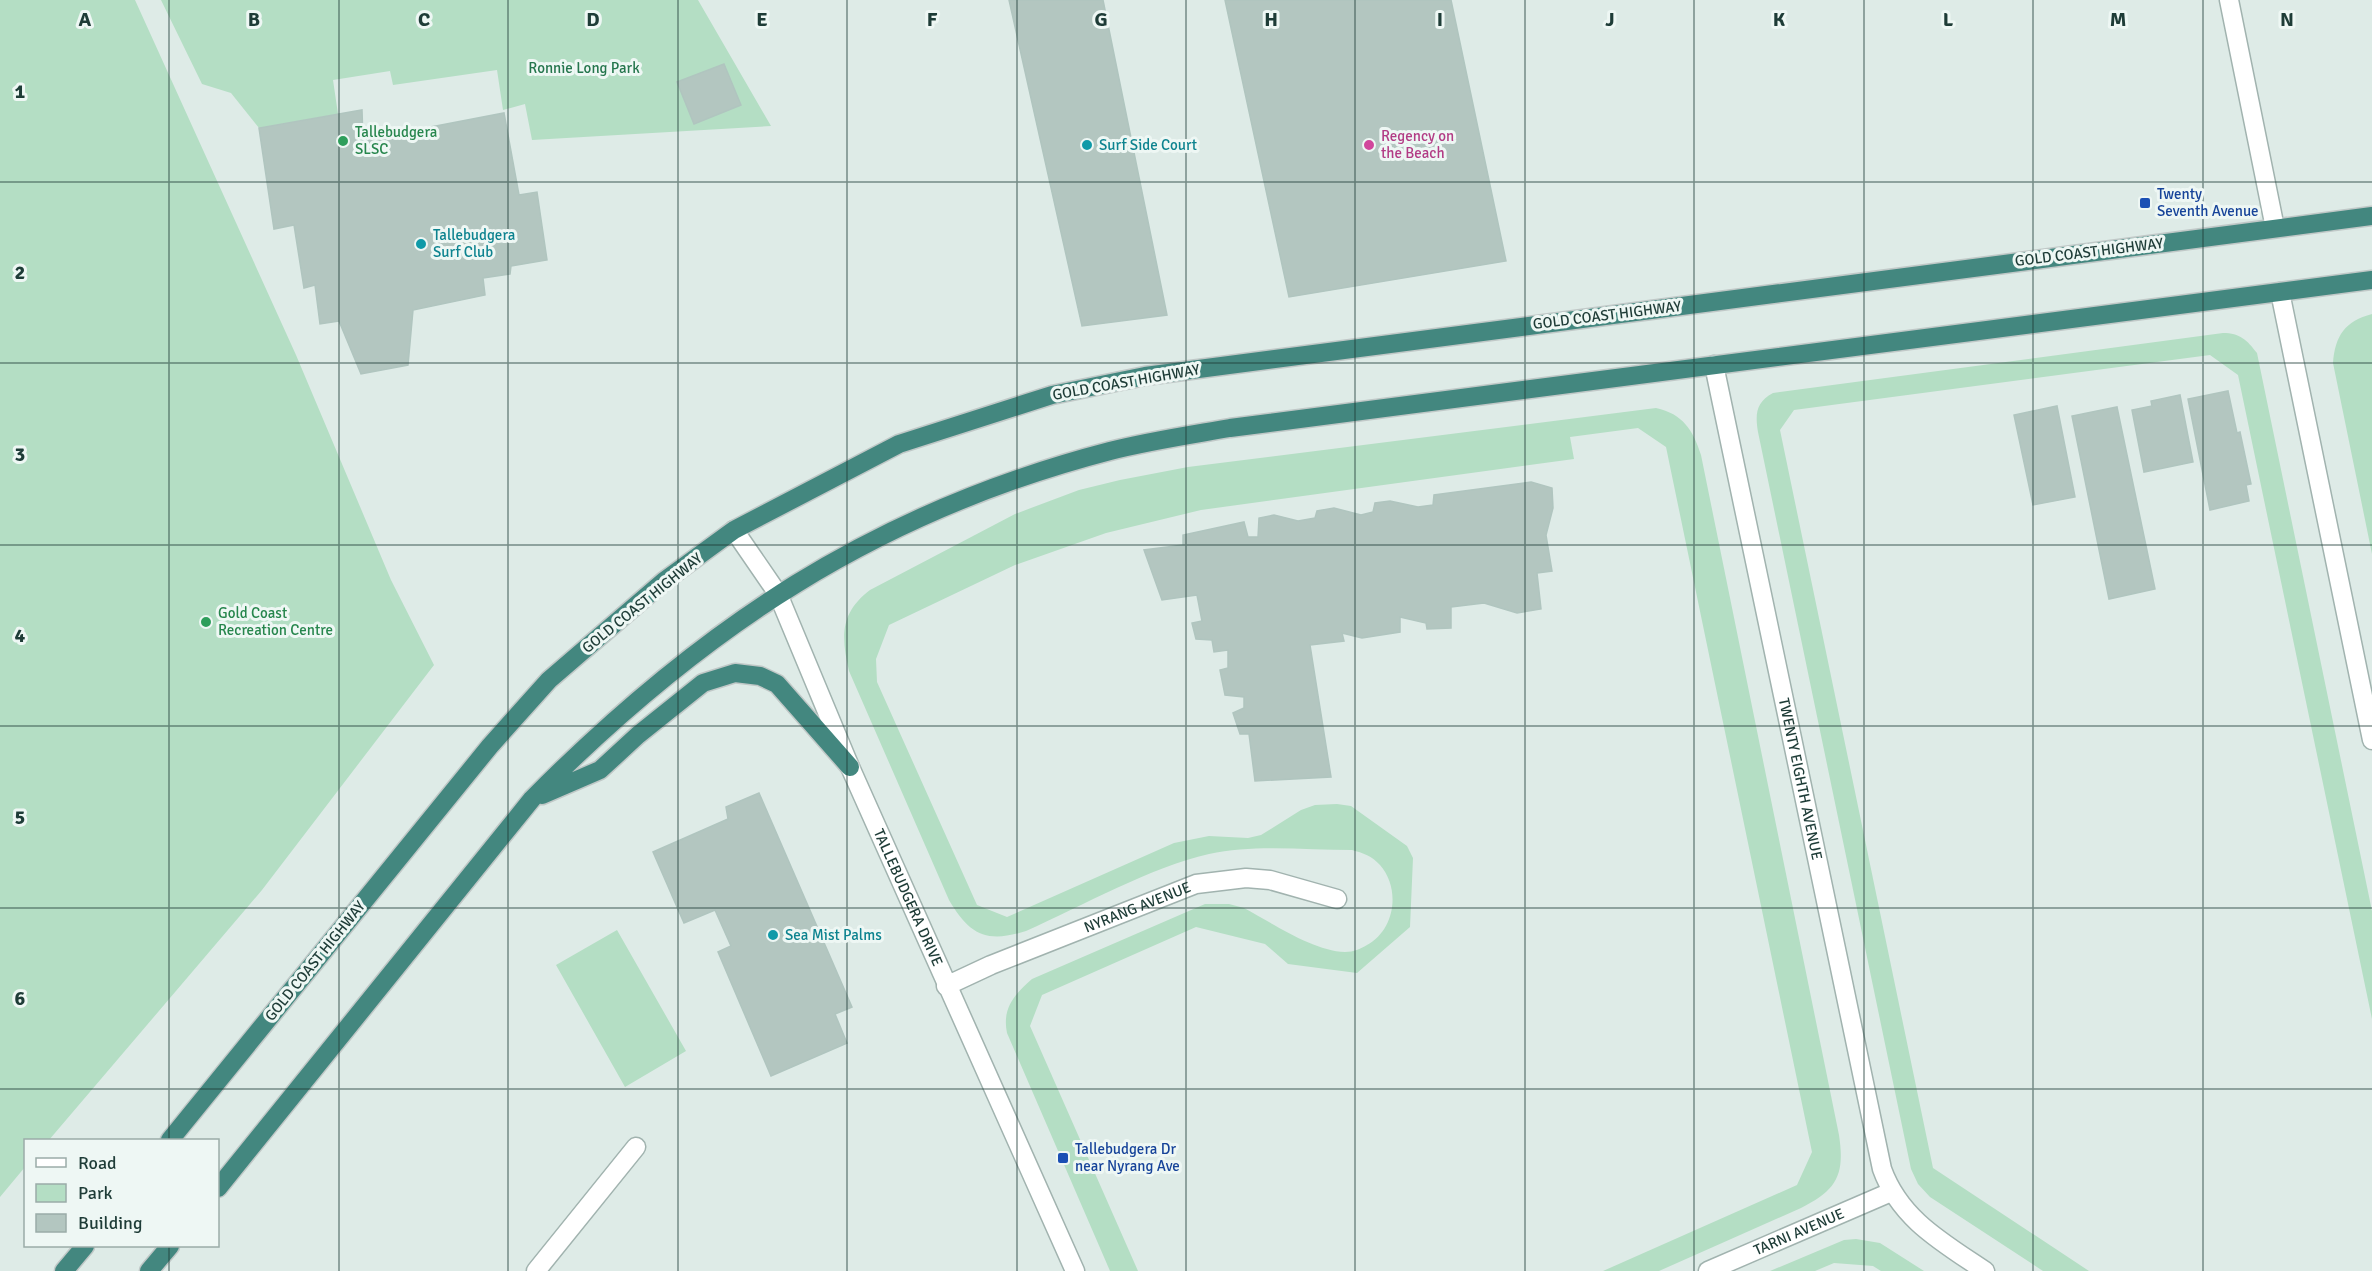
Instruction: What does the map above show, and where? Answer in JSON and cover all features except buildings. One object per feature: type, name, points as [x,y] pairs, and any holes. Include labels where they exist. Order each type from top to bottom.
[{"type":"highway","name":"GOLD COAST HIGHWAY","points":[[171,1139],[435,812],[549,680],[664,581],[735,530],[899,444],[1052,395],[1145,376],[2372,216]]},
{"type":"highway","points":[[219,1187],[532,799],[652,687],[734,622],[844,554],[937,510],[1047,469],[1111,451],[1230,428],[2372,280]]},
{"type":"highway","points":[[532,799],[600,770],[638,735],[703,683],[735,673],[760,676],[777,684],[850,768]]},
{"type":"highway","points":[[64,1271],[83,1247]]},
{"type":"highway","points":[[149,1271],[168,1247]]},
{"type":"street","points":[[2229,0],[2275,228]]},
{"type":"street","points":[[2280,292],[2372,740]]},
{"type":"street","name":"TWENTY EIGHTH AVENUE","points":[[1714,365],[1876,1143],[1891,1192]]},
{"type":"street","name":"TALLEBUDGERA DRIVE","points":[[735,530],[778,594],[850,768],[1075,1271]]},
{"type":"street","name":"NYRANG AVENUE","points":[[946,986],[992,964],[1196,884],[1246,878],[1270,880],[1338,899]]},
{"type":"street","points":[[536,1271],[636,1147]]},
{"type":"street","points":[[1891,1192],[1908,1215],[1985,1271]]},
{"type":"street","name":"TARNI AVENUE","points":[[1708,1271],[1891,1192]]},
{"type":"green space","name":"Gold Coast Recreation Centre","points":[[0,0],[135,0],[296,355],[391,580],[434,665],[262,890],[50,1139],[24,1139],[24,1168],[0,1197]]},
{"type":"green space","name":"Ronnie Long Park","points":[[161,0],[698,0],[771,126],[532,140],[525,104],[503,110],[497,70],[393,85],[390,71],[333,80],[338,114],[259,128],[231,93],[202,84]]},
{"type":"green space","points":[[2372,314],[2372,554],[2333,363],[2336,345],[2343,331],[2348,325]]},
{"type":"green space","points":[[2223,333],[2243,338],[2257,353],[2372,911],[2372,1019],[2238,375],[2210,355],[1794,410],[1780,430],[1933,1168],[2089,1271],[2043,1271],[1930,1197],[1918,1184],[1911,1169],[1758,432],[1757,414],[1763,400],[1773,393]]},
{"type":"green space","points":[[1656,408],[1673,414],[1686,424],[1701,455],[1839,1135],[1841,1161],[1836,1180],[1823,1195],[1801,1208],[1659,1271],[1603,1271],[1797,1185],[1812,1152],[1666,447],[1638,428],[1570,437],[1574,459],[1201,510],[1106,533],[1015,565],[889,625],[876,659],[877,682],[977,905],[1007,917],[1174,843],[1209,836],[1248,838],[1261,835],[1301,810],[1315,805],[1351,806],[1407,846],[1413,858],[1410,927],[1357,973],[1288,964],[1265,944],[1196,927],[1042,995],[1030,1026],[1138,1271],[1110,1271],[1007,1033],[1006,1016],[1015,997],[1032,979],[1205,904],[1229,904],[1244,908],[1306,942],[1320,947],[1345,952],[1357,950],[1376,938],[1384,930],[1389,919],[1392,897],[1387,875],[1374,859],[1352,850],[1262,848],[1226,851],[1164,868],[1026,931],[1000,936],[980,933],[964,921],[949,900],[849,671],[844,636],[845,626],[853,607],[870,590],[1015,514],[1079,490],[1188,467]]},
{"type":"green space","points":[[617,930],[686,1051],[625,1087],[556,965]]},
{"type":"green space","points":[[1856,1239],[1880,1243],[1924,1271],[1881,1271],[1873,1266],[1834,1263],[1815,1271],[1770,1271],[1844,1240]]},
{"type":"place","name":"Tallebudgera SLSC","points":[[343,141]]},
{"type":"place","name":"Surf Side Court","points":[[1087,145]]},
{"type":"place","name":"Regency on the Beach","points":[[1369,145]]},
{"type":"place","name":"Twenty Seventh Avenue","points":[[2145,203]]},
{"type":"place","name":"Tallebudgera Surf Club","points":[[421,244]]},
{"type":"place","name":"Gold Coast Recreation Centre","points":[[206,622]]},
{"type":"place","name":"Sea Mist Palms","points":[[773,935]]},
{"type":"place","name":"Tallebudgera Dr near Nyrang Ave","points":[[1063,1158]]}]
